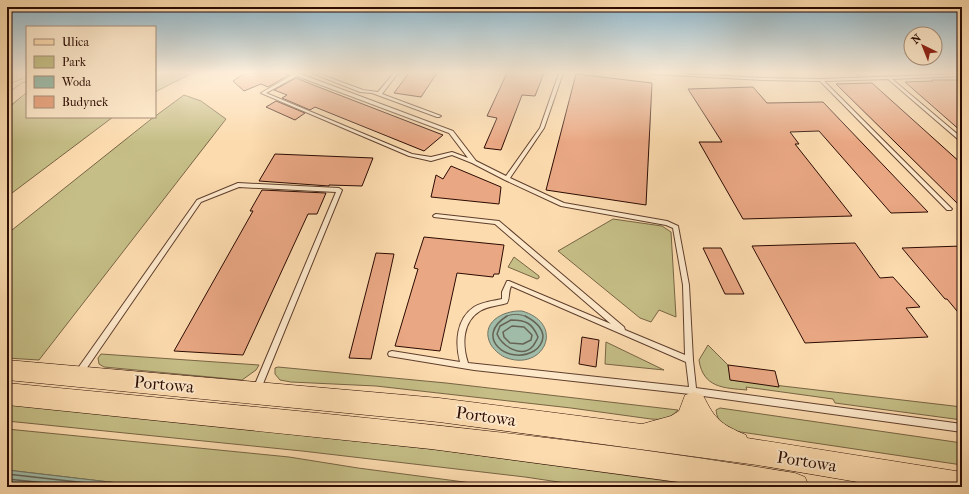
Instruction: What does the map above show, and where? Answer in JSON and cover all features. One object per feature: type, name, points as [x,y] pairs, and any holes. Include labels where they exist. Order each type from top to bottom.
[{"type":"main road","name":"Portowa","points":[[7,370],[439,410],[757,452],[962,486]]},
{"type":"main road","name":"Portowa","points":[[7,394],[431,437],[701,471],[795,487]]},
{"type":"main road","points":[[638,437],[677,427],[688,418],[693,397]]},
{"type":"main road","points":[[693,397],[701,418],[715,434],[757,452]]},
{"type":"lane","points":[[270,96],[411,155],[431,159],[452,153],[563,205],[667,222],[676,227],[686,285],[689,360],[693,397]]},
{"type":"lane","points":[[356,96],[451,132],[474,162]]},
{"type":"lane","points":[[385,96],[440,116]]},
{"type":"lane","points":[[507,179],[542,128],[553,96]]},
{"type":"lane","points":[[837,96],[949,210]]},
{"type":"lane","points":[[910,96],[962,140]]},
{"type":"lane","points":[[76,377],[199,201],[238,185],[339,190],[256,393]]},
{"type":"lane","points":[[436,216],[496,222],[626,332]]},
{"type":"lane","points":[[465,365],[460,353],[460,335],[466,320],[478,308],[504,301],[505,292],[509,283],[689,360]]},
{"type":"lane","points":[[392,354],[693,397],[962,428]]},
{"type":"green space","points":[[22,96],[26,96],[26,118],[112,118],[8,196],[7,155],[10,107]]},
{"type":"green space","points":[[183,96],[187,96],[201,101],[226,119],[39,360],[7,358],[7,234],[150,120],[156,118],[156,116]]},
{"type":"green space","points":[[613,219],[662,226],[671,232],[676,317],[659,310],[651,322],[640,318],[558,251]]},
{"type":"green space","points":[[514,257],[539,276],[539,278],[537,279],[508,267]]},
{"type":"green space","points":[[606,342],[664,370],[605,364]]},
{"type":"green space","points":[[708,345],[728,365],[731,380],[962,407],[962,420],[835,403],[833,399],[746,387],[747,390],[716,385],[705,376],[701,369],[699,360]]},
{"type":"green space","points":[[101,354],[259,365],[256,370],[242,380],[104,367],[99,364],[98,358]]},
{"type":"green space","points":[[278,367],[446,383],[678,410],[666,418],[651,419],[571,408],[376,386],[291,382],[280,380],[275,374],[275,368]]},
{"type":"green space","points":[[7,404],[440,450],[711,487],[592,487],[525,477],[302,451],[7,421]]},
{"type":"green space","points":[[720,408],[962,443],[962,465],[734,431],[718,418],[716,410]]},
{"type":"green space","points":[[7,429],[289,457],[358,468],[502,487],[152,487],[7,470]]},
{"type":"water","points":[[522,311],[536,317],[543,326],[546,335],[545,344],[540,352],[531,358],[520,360],[507,358],[498,353],[491,345],[488,337],[488,330],[495,319],[507,313]]},
{"type":"water","points":[[7,470],[152,487],[7,487]]},
{"type":"building","points":[[285,96],[343,96],[443,135],[424,151],[315,107],[310,110],[282,98]]},
{"type":"building","points":[[496,96],[522,96],[501,150],[484,148],[497,118],[487,116]]},
{"type":"building","points":[[570,96],[651,96],[646,205],[546,190]]},
{"type":"building","points":[[693,96],[761,96],[767,103],[823,102],[928,212],[891,213],[819,131],[790,132],[799,144],[795,144],[852,216],[743,219],[699,142],[722,142]]},
{"type":"building","points":[[848,96],[887,96],[962,164],[962,208]]},
{"type":"building","points":[[921,96],[962,96],[962,132]]},
{"type":"building","points":[[276,101],[305,113],[295,120],[266,107]]},
{"type":"building","points":[[275,154],[373,158],[362,186],[329,186],[259,181]]},
{"type":"building","points":[[451,166],[501,187],[499,204],[431,197],[436,175],[443,179]]},
{"type":"building","points":[[262,190],[326,193],[317,214],[308,214],[243,355],[174,351],[253,211],[250,211]]},
{"type":"building","points":[[424,237],[504,245],[499,274],[494,274],[493,277],[457,273],[440,351],[395,346],[418,269],[414,268]]},
{"type":"building","points":[[855,243],[880,278],[893,277],[920,307],[906,308],[928,337],[805,343],[752,246]]},
{"type":"building","points":[[962,246],[962,317],[902,248]]},
{"type":"building","points":[[703,248],[721,248],[744,294],[725,294]]},
{"type":"building","points":[[376,253],[394,254],[371,359],[349,358]]},
{"type":"building","points":[[582,337],[599,340],[596,367],[579,364]]},
{"type":"building","points":[[728,365],[775,371],[779,387],[730,380]]}]
